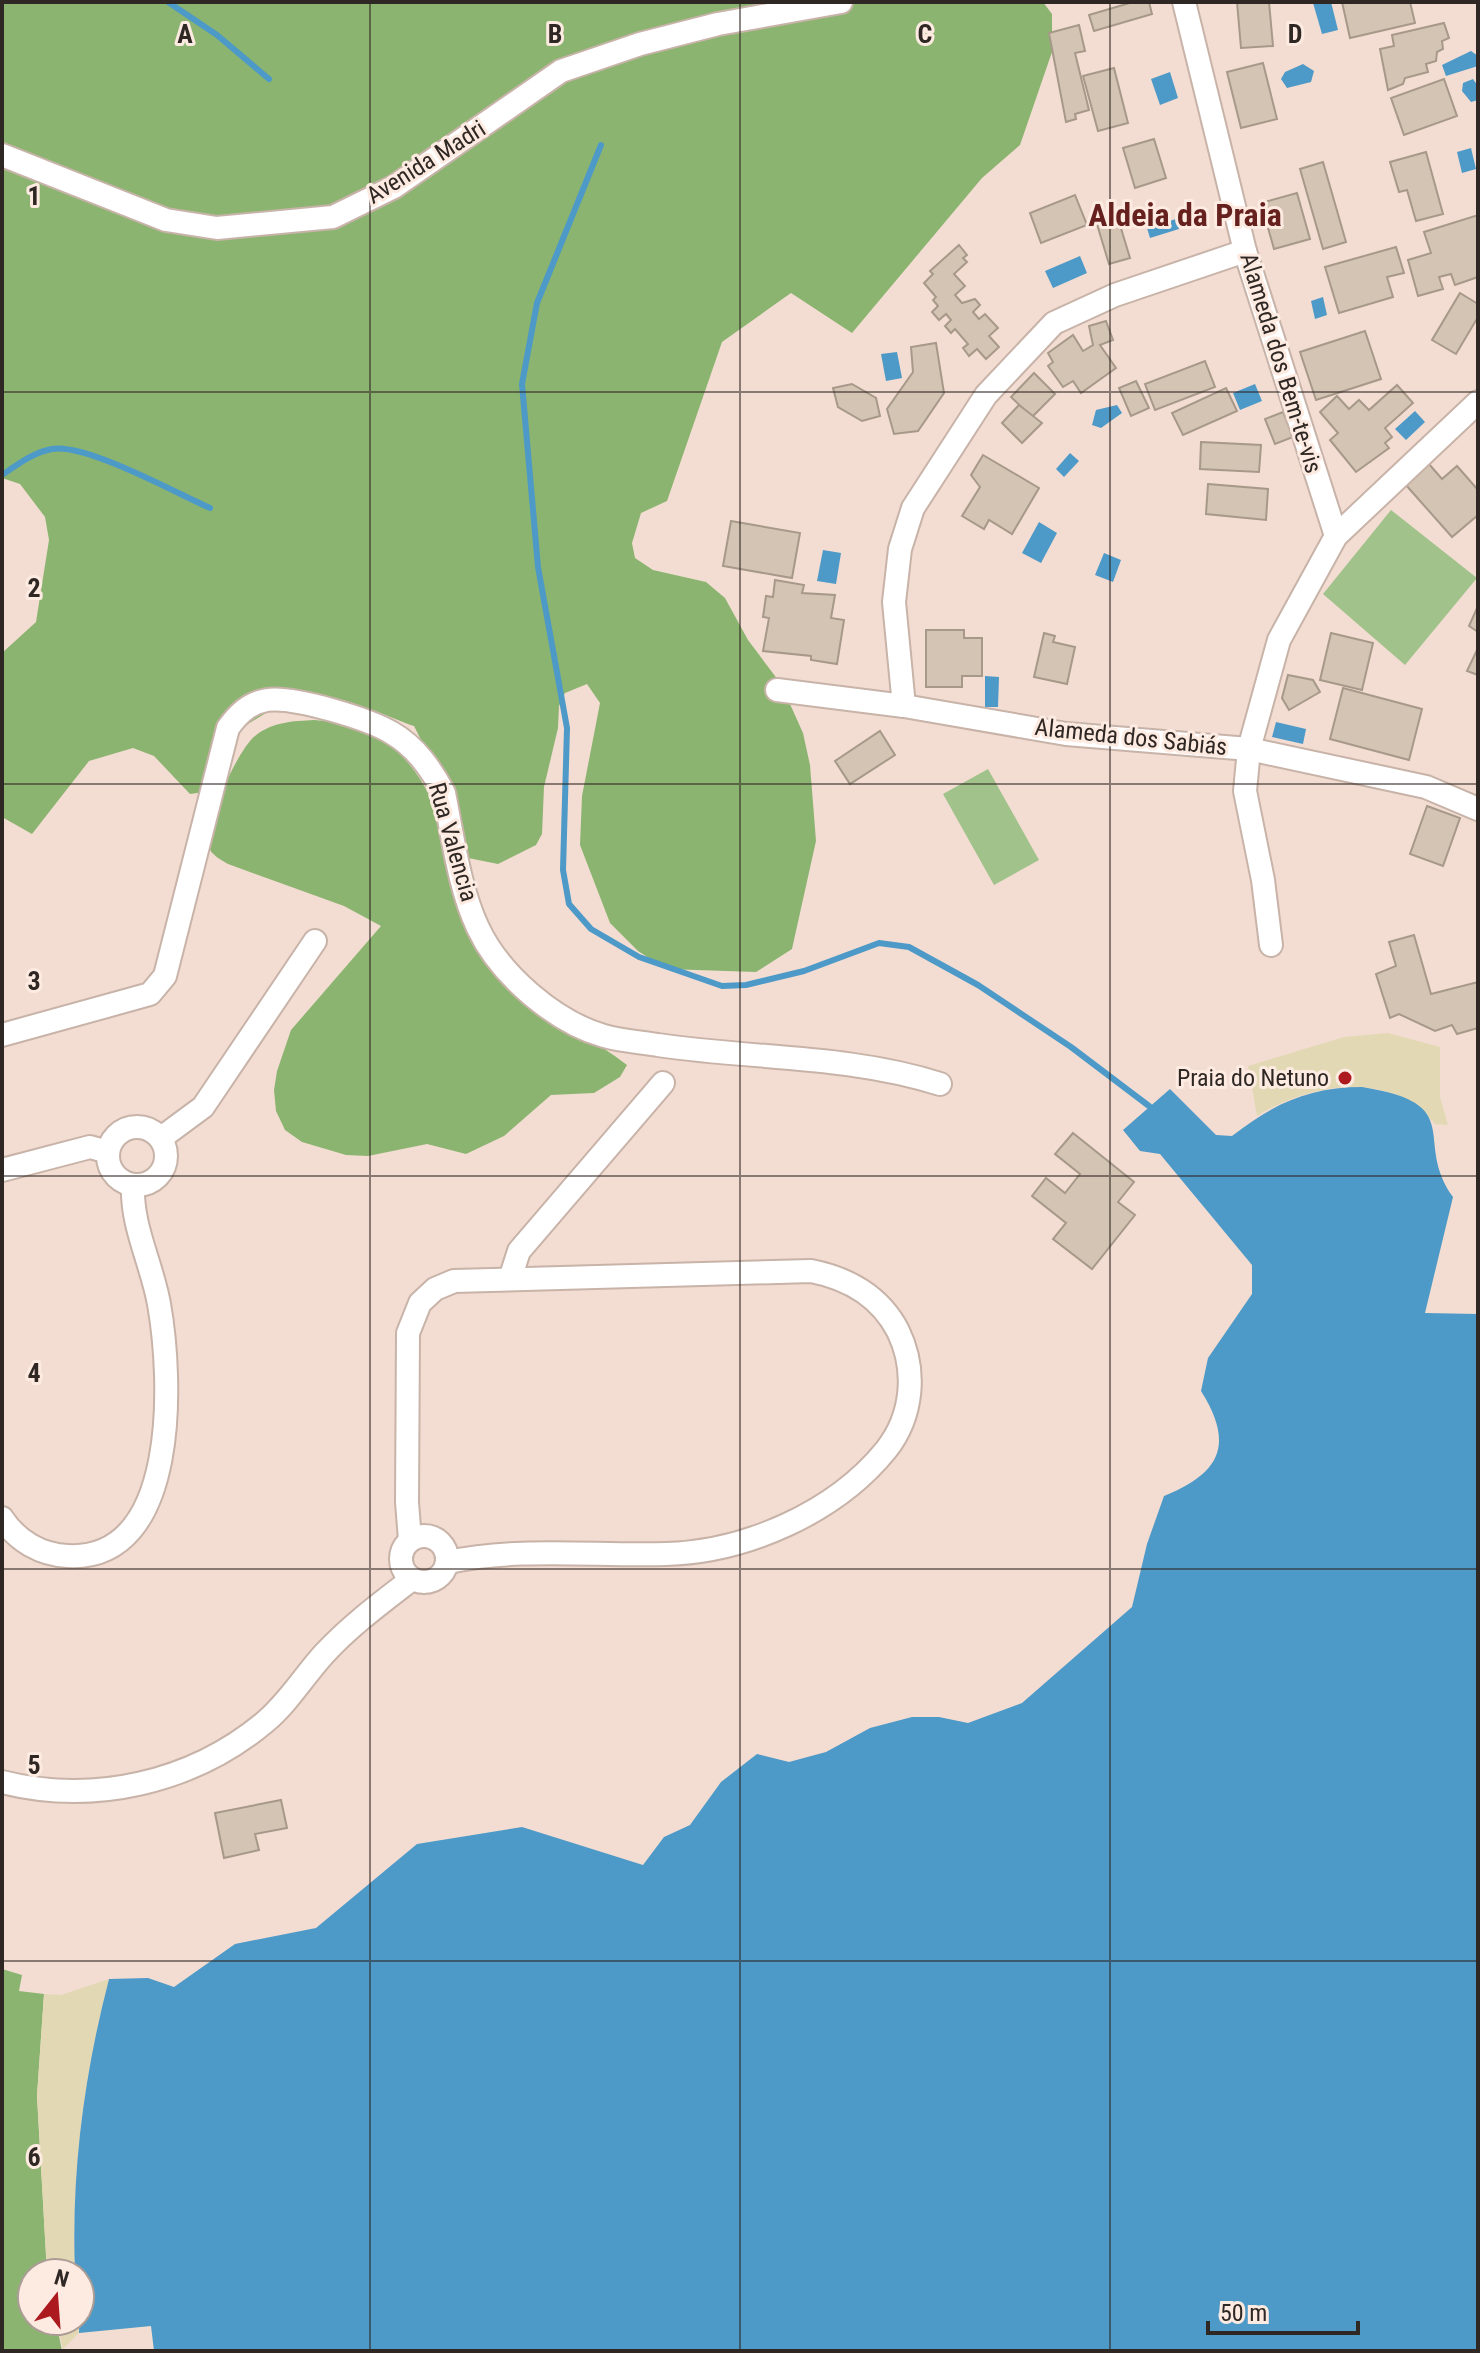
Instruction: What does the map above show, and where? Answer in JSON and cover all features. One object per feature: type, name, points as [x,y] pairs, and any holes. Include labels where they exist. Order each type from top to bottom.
[{"type":"street","name":"Avenida Madri","points":[[2,155],[166,220],[217,228],[333,217],[394,187],[561,71],[640,44],[841,2]]},
{"type":"street","name":"Alameda dos Bem-te-vis","points":[[1184,2],[1245,251],[1336,536]]},
{"type":"street","points":[[904,706],[894,602],[900,549],[913,508],[986,395],[1054,323],[1115,295],[1245,251]]},
{"type":"street","points":[[1271,945],[1263,880],[1248,819],[1245,791],[1249,749],[1279,640],[1336,536],[1478,402]]},
{"type":"street","name":"Alameda dos Sabiás","points":[[777,690],[904,706],[1066,734],[1249,749],[1426,787],[1478,809]]},
{"type":"street","name":"Rua Valencia","points":[[2,1035],[150,994],[160,987],[179,930],[228,728],[251,705],[270,700],[367,722],[392,732],[414,750],[433,773],[444,793],[478,929],[505,968],[537,999],[565,1017],[603,1036],[698,1051],[905,1073],[940,1084]]},
{"type":"street","points":[[161,1138],[203,1107],[315,941]]},
{"type":"street","points":[[510,1279],[519,1251],[663,1083]]},
{"type":"street","points":[[130,1127],[153,1131],[161,1138],[166,1149],[163,1171],[155,1180],[133,1185],[114,1173],[108,1152],[112,1141],[130,1127]]},
{"type":"street","points":[[2,1170],[90,1147],[108,1152]]},
{"type":"street","points":[[2,1518],[14,1534],[41,1550],[71,1557],[86,1555],[125,1537],[149,1502],[167,1406],[165,1363],[159,1302],[134,1210],[133,1185]]},
{"type":"street","points":[[410,1540],[407,1502],[410,1322],[426,1295],[444,1284],[510,1279],[811,1271],[828,1274],[867,1294],[896,1326],[910,1376],[906,1411],[891,1444],[859,1477],[811,1511],[757,1536],[698,1551],[667,1554],[533,1551],[448,1562]]},
{"type":"street","points":[[419,1536],[437,1539],[447,1553],[448,1562],[445,1571],[430,1582],[412,1579],[405,1573],[401,1555],[410,1540],[419,1536]]},
{"type":"street","points":[[2,1782],[34,1789],[94,1791],[147,1783],[197,1765],[265,1722],[345,1632],[412,1579]]},
{"type":"green space","points":[[2,2],[1043,2],[1052,14],[1052,52],[1020,145],[982,178],[852,333],[791,293],[722,342],[667,501],[641,513],[632,543],[635,558],[653,570],[706,582],[725,598],[748,640],[781,684],[803,733],[810,765],[816,841],[792,949],[756,972],[666,969],[638,951],[610,923],[580,845],[582,796],[600,703],[587,684],[565,693],[559,706],[558,728],[544,787],[542,834],[536,845],[498,864],[463,857],[462,821],[414,726],[345,700],[317,695],[288,702],[238,730],[226,768],[205,792],[190,794],[154,756],[133,748],[89,761],[32,834],[2,817],[2,653],[36,622],[49,540],[45,517],[20,484],[2,478]]},
{"type":"green space","points":[[1391,510],[1477,578],[1405,665],[1323,594]]},
{"type":"green space","points":[[314,720],[355,727],[387,744],[411,767],[429,796],[443,828],[472,937],[487,963],[521,999],[627,1065],[620,1077],[594,1093],[551,1095],[504,1136],[466,1154],[427,1144],[368,1156],[346,1155],[302,1142],[285,1130],[276,1111],[274,1090],[291,1030],[381,926],[344,906],[228,864],[210,851],[208,838],[223,789],[240,756],[255,736],[276,725]]},
{"type":"green space","points":[[988,769],[1039,860],[994,885],[943,794]]},
{"type":"green space","points":[[2,1969],[22,1975],[19,1991],[44,1994],[37,2096],[46,2257],[16,2257],[16,2337],[59,2337],[62,2351],[2,2351]]},
{"type":"sand","name":"Praia do Netuno","points":[[1388,1033],[1440,1047],[1440,1097],[1448,1125],[1435,1124],[1417,1107],[1396,1095],[1349,1087],[1301,1096],[1257,1116],[1248,1066],[1344,1037]]},
{"type":"sand","points":[[109,1979],[81,2124],[75,2198],[75,2257],[46,2257],[37,2096],[44,1994],[61,1995]]},
{"type":"sand","points":[[60,2337],[75,2337],[63,2349]]},
{"type":"water","points":[[1331,2],[1338,30],[1322,34],[1313,3]]},
{"type":"water","points":[[1471,51],[1478,56],[1478,66],[1446,76],[1442,65]]},
{"type":"water","points":[[1303,64],[1314,71],[1311,82],[1287,88],[1281,79],[1285,72]]},
{"type":"water","points":[[1170,72],[1178,98],[1160,105],[1151,79]]},
{"type":"water","points":[[1473,79],[1478,86],[1478,100],[1471,102],[1462,91],[1463,83]]},
{"type":"water","points":[[1471,148],[1476,169],[1462,173],[1457,152]]},
{"type":"water","points":[[1176,219],[1179,229],[1150,238],[1147,228]]},
{"type":"water","points":[[1080,256],[1087,273],[1053,288],[1045,271]]},
{"type":"water","points":[[1323,297],[1327,315],[1315,319],[1311,301]]},
{"type":"water","points":[[897,352],[902,378],[886,381],[881,354]]},
{"type":"water","points":[[1255,384],[1262,401],[1240,410],[1233,393]]},
{"type":"water","points":[[1117,405],[1122,413],[1101,428],[1092,425],[1096,410]]},
{"type":"water","points":[[1415,411],[1425,422],[1406,440],[1395,429]]},
{"type":"water","points":[[1070,453],[1079,461],[1064,477],[1056,469]]},
{"type":"water","points":[[1039,522],[1057,533],[1041,563],[1022,553]]},
{"type":"water","points":[[823,550],[841,553],[836,584],[817,581]]},
{"type":"water","points":[[1104,553],[1121,560],[1113,582],[1095,575]]},
{"type":"water","points":[[985,676],[999,677],[998,707],[985,707]]},
{"type":"water","points":[[1276,722],[1306,729],[1303,744],[1272,737]]},
{"type":"water","points":[[1362,1087],[1395,1094],[1416,1103],[1427,1114],[1442,1177],[1453,1197],[1425,1313],[1478,1314],[1478,2351],[154,2351],[151,2326],[96,2331],[96,2257],[75,2257],[75,2198],[86,2088],[109,1979],[148,1978],[174,1987],[235,1944],[316,1928],[417,1844],[522,1827],[643,1865],[664,1837],[690,1825],[721,1782],[757,1754],[789,1762],[826,1752],[870,1728],[912,1717],[939,1717],[968,1723],[1022,1703],[1132,1607],[1147,1544],[1164,1496],[1198,1477],[1216,1455],[1219,1442],[1217,1427],[1201,1391],[1208,1358],[1252,1294],[1252,1265],[1160,1154],[1140,1151],[1123,1130],[1170,1089],[1216,1135],[1232,1136],[1277,1106],[1308,1094]]},
{"type":"building","points":[[1133,2],[1149,2],[1152,14],[1094,31],[1089,15]]},
{"type":"building","points":[[1237,2],[1269,2],[1273,46],[1241,48]]},
{"type":"building","points":[[1342,2],[1410,2],[1415,23],[1350,38]]},
{"type":"building","points":[[1444,23],[1449,38],[1442,41],[1443,49],[1437,52],[1436,61],[1426,64],[1428,72],[1405,78],[1403,84],[1388,90],[1380,49],[1394,46],[1392,35]]},
{"type":"building","points":[[1079,25],[1085,51],[1075,53],[1089,110],[1075,114],[1076,119],[1066,122],[1049,33]]},
{"type":"building","points":[[1263,63],[1277,119],[1241,128],[1227,72]]},
{"type":"building","points":[[1114,68],[1128,123],[1098,131],[1083,76]]},
{"type":"building","points":[[1444,79],[1457,116],[1404,135],[1391,98]]},
{"type":"building","points":[[1154,139],[1166,178],[1135,188],[1123,148]]},
{"type":"building","points":[[1426,152],[1443,214],[1416,221],[1407,190],[1399,192],[1390,162]]},
{"type":"building","points":[[1323,162],[1346,242],[1323,249],[1300,169]]},
{"type":"building","points":[[1297,193],[1310,239],[1274,249],[1261,203]]},
{"type":"building","points":[[1075,195],[1087,225],[1041,243],[1030,213]]},
{"type":"building","points":[[1117,215],[1130,258],[1109,264],[1096,221]]},
{"type":"building","points":[[1478,215],[1478,277],[1455,285],[1451,274],[1439,277],[1443,289],[1418,296],[1408,260],[1431,253],[1424,232]]},
{"type":"building","points":[[959,245],[967,255],[963,258],[967,262],[954,274],[965,286],[955,295],[962,303],[975,299],[980,305],[973,312],[979,319],[985,314],[998,328],[989,336],[999,347],[986,359],[977,349],[969,356],[963,348],[968,344],[955,329],[951,333],[945,326],[951,320],[946,314],[939,320],[932,312],[938,306],[933,300],[936,297],[924,283],[933,274],[930,271]]},
{"type":"building","points":[[1396,247],[1404,273],[1387,277],[1393,297],[1339,313],[1325,267]]},
{"type":"building","points":[[1460,293],[1478,304],[1478,317],[1456,354],[1432,340]]},
{"type":"building","points":[[1106,321],[1113,340],[1100,345],[1116,368],[1081,393],[1073,381],[1063,387],[1048,366],[1053,362],[1048,353],[1073,335],[1083,351],[1093,345],[1089,326]]},
{"type":"building","points":[[1365,331],[1381,379],[1316,400],[1300,352]]},
{"type":"building","points":[[936,343],[944,393],[918,431],[894,434],[887,409],[913,372],[911,347]]},
{"type":"building","points":[[1205,361],[1215,387],[1155,410],[1145,384]]},
{"type":"building","points":[[1034,373],[1055,394],[1032,417],[1011,397]]},
{"type":"building","points":[[1136,381],[1149,408],[1131,416],[1119,388]]},
{"type":"building","points":[[852,384],[876,398],[880,416],[862,421],[838,407],[833,388]]},
{"type":"building","points":[[1397,385],[1413,403],[1385,428],[1392,437],[1385,443],[1389,448],[1356,472],[1330,440],[1338,433],[1320,412],[1337,396],[1349,409],[1359,400],[1369,410]]},
{"type":"building","points":[[1226,388],[1237,411],[1183,435],[1172,413]]},
{"type":"building","points":[[1019,405],[1042,423],[1022,443],[1002,423]]},
{"type":"building","points":[[1283,412],[1293,437],[1275,444],[1265,419]]},
{"type":"building","points":[[1201,442],[1261,445],[1259,472],[1200,469]]},
{"type":"building","points":[[983,455],[1039,488],[1012,534],[989,520],[984,529],[962,516],[980,487],[971,475]]},
{"type":"building","points":[[1429,464],[1442,479],[1457,466],[1478,490],[1478,515],[1452,537],[1405,484]]},
{"type":"building","points":[[1208,484],[1268,489],[1266,520],[1206,514]]},
{"type":"building","points":[[731,521],[800,533],[792,578],[723,566]]},
{"type":"building","points":[[775,580],[804,585],[802,593],[835,595],[831,618],[844,620],[837,664],[811,660],[811,656],[763,651],[769,618],[763,617],[766,596],[773,597]]},
{"type":"building","points":[[1478,606],[1478,632],[1469,626]]},
{"type":"building","points":[[926,630],[964,630],[964,638],[982,638],[982,676],[962,676],[962,687],[926,687]]},
{"type":"building","points":[[1044,633],[1055,636],[1053,642],[1075,647],[1067,684],[1034,677]]},
{"type":"building","points":[[1331,633],[1373,643],[1362,690],[1320,680]]},
{"type":"building","points":[[1478,648],[1478,675],[1467,671]]},
{"type":"building","points":[[1288,675],[1313,680],[1320,692],[1289,710],[1282,698]]},
{"type":"building","points":[[1343,688],[1422,709],[1409,760],[1330,739]]},
{"type":"building","points":[[880,731],[895,755],[850,784],[835,761]]},
{"type":"building","points":[[1427,806],[1460,818],[1443,866],[1410,854]]},
{"type":"building","points":[[1414,935],[1431,994],[1478,982],[1478,1028],[1457,1034],[1452,1025],[1435,1031],[1399,1014],[1390,1018],[1376,974],[1396,966],[1389,942]]},
{"type":"building","points":[[1073,1133],[1134,1182],[1118,1202],[1135,1215],[1092,1269],[1053,1239],[1066,1223],[1032,1196],[1046,1178],[1065,1193],[1080,1174],[1055,1154]]},
{"type":"building","points":[[281,1800],[287,1828],[255,1834],[259,1850],[224,1858],[215,1813]]},
{"type":"waterway","points":[[168,2],[217,35],[269,79]]},
{"type":"waterway","points":[[601,145],[537,303],[522,384],[538,567],[567,728],[563,870],[569,904],[591,929],[639,957],[722,986],[746,985],[804,971],[879,943],[909,947],[978,985],[1071,1047],[1149,1106]]},
{"type":"waterway","points":[[2,475],[39,453],[67,449],[108,461],[210,508]]},
{"type":"place","name":"Praia do Netuno","points":[[1345,1078]]},
{"type":"district","name":"Aldeia da Praia","points":[[1185,215]]}]
